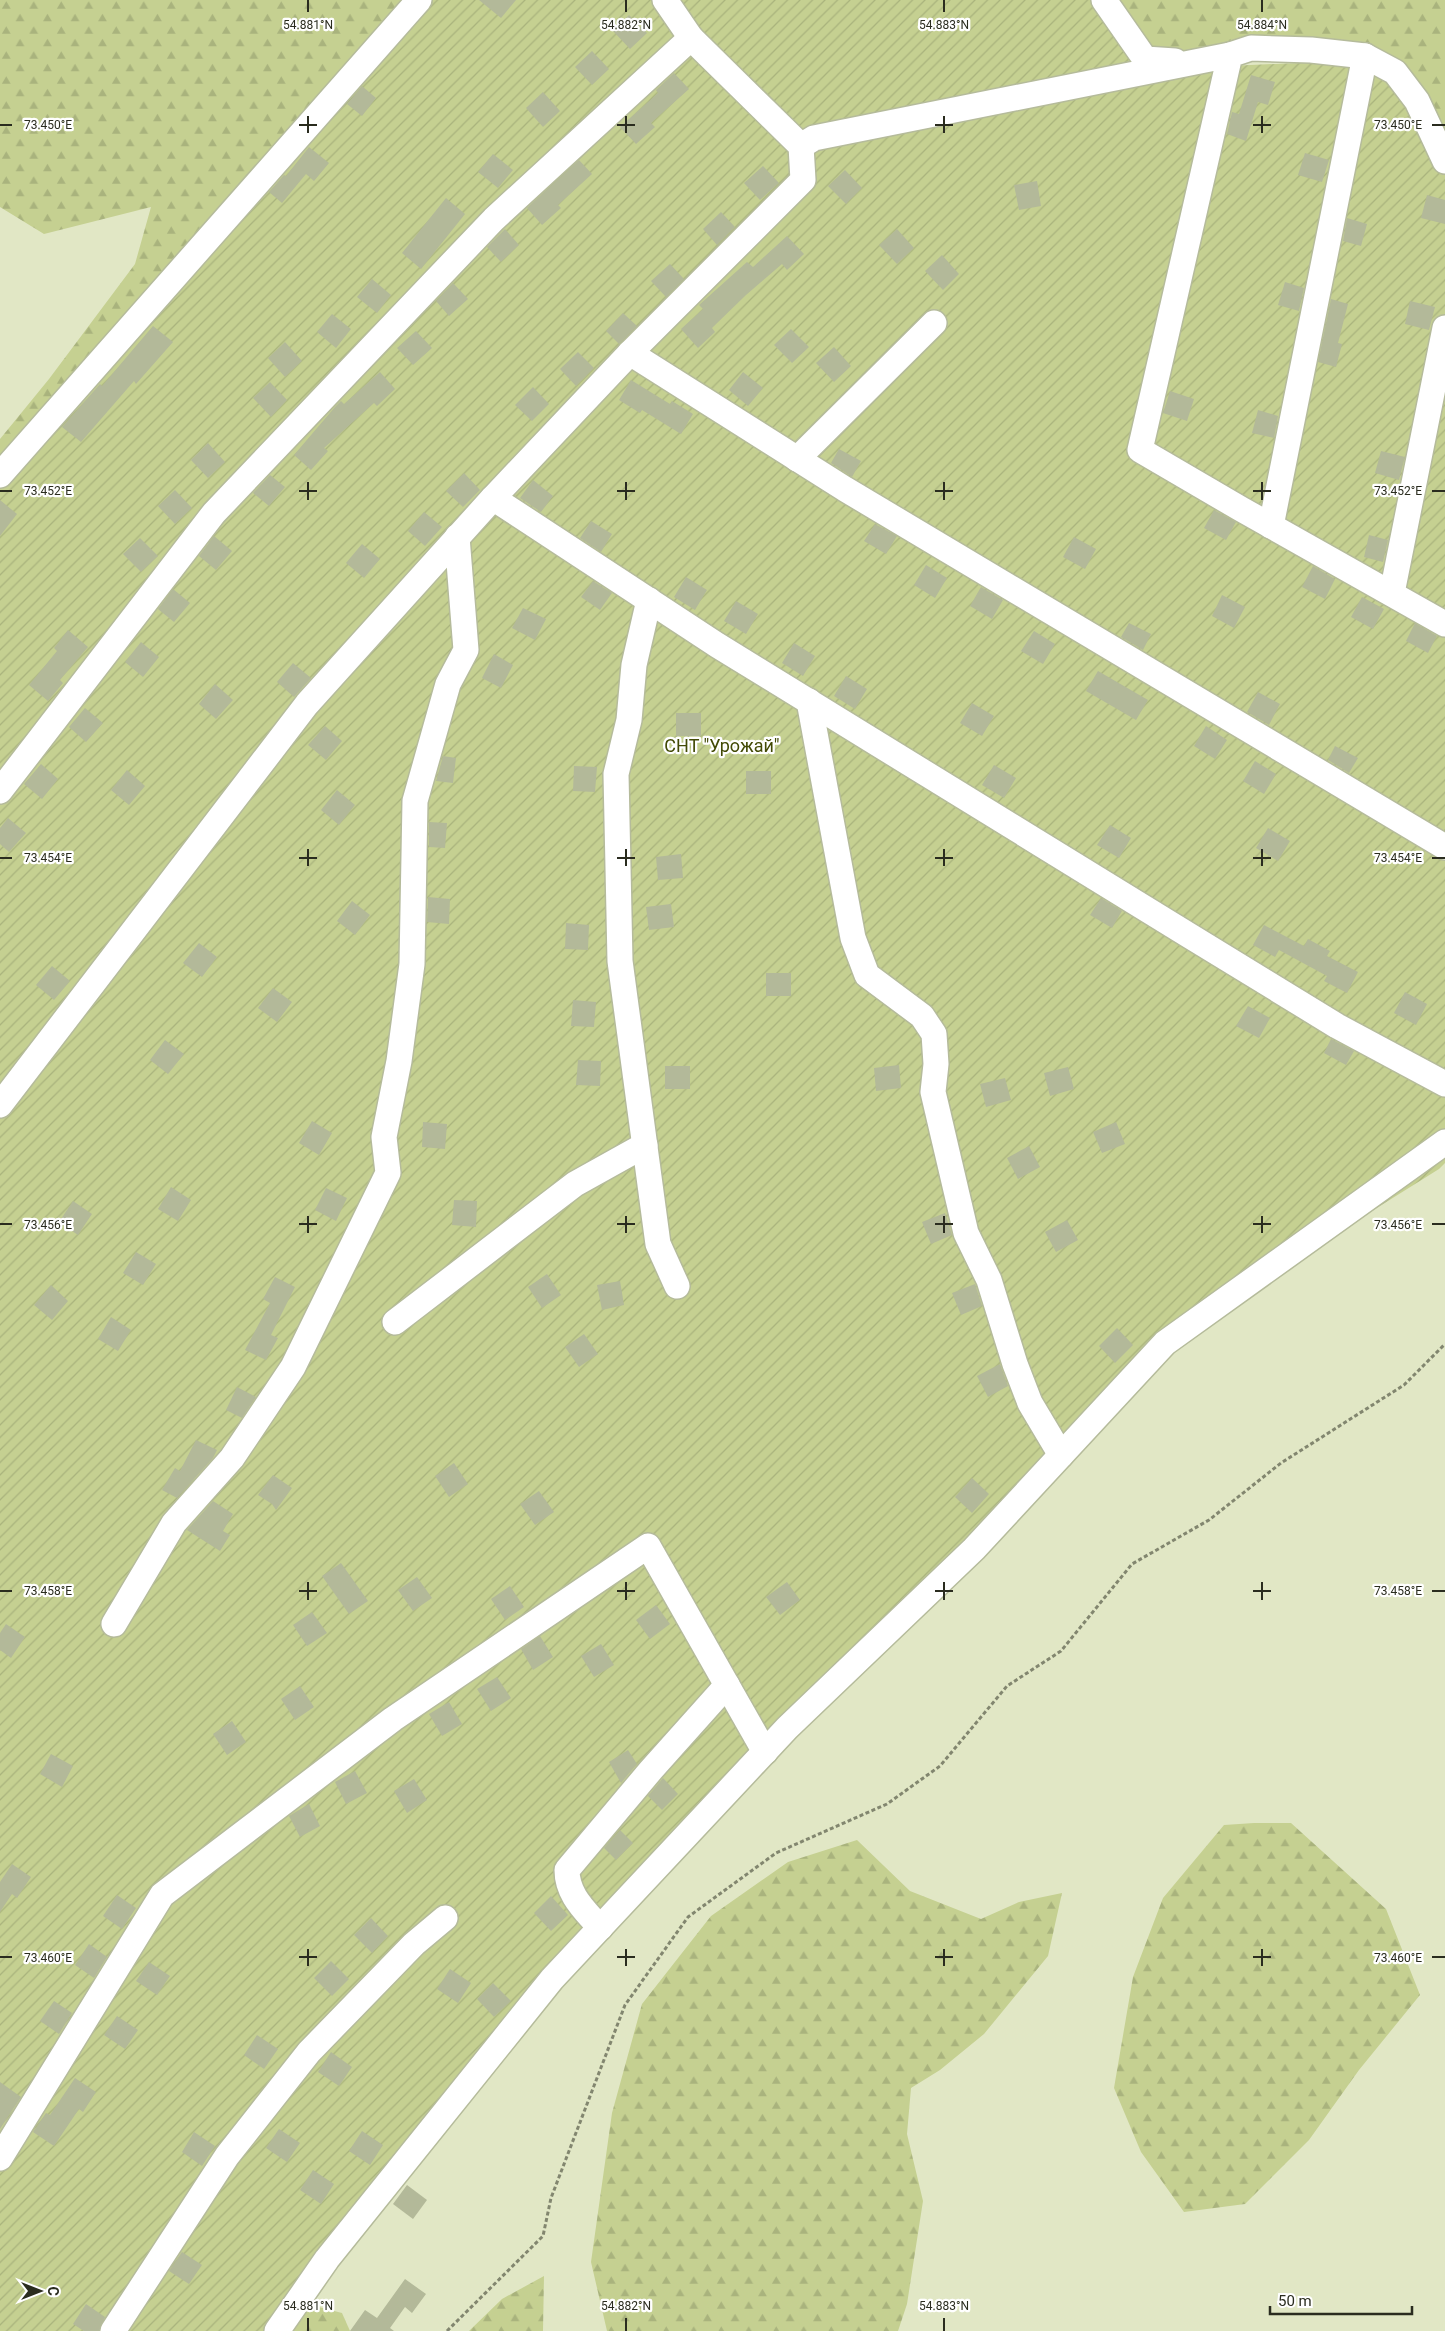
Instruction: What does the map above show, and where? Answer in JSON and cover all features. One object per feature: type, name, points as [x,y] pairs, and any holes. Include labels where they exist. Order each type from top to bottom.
[{"type":"lane","points":[[0,475],[419,0]]},
{"type":"lane","points":[[0,1105],[307,704],[493,498],[630,353],[803,180],[802,146],[691,38],[665,0]]},
{"type":"lane","points":[[1104,0],[1145,59],[1178,61],[1230,55]]},
{"type":"lane","points":[[0,791],[214,513],[494,219],[691,38]]},
{"type":"lane","points":[[802,146],[814,138],[1230,55],[1251,48],[1311,50],[1365,56],[1395,72],[1417,101],[1445,161]]},
{"type":"lane","points":[[1230,55],[1140,450],[1445,624]]},
{"type":"lane","points":[[1271,526],[1365,56]]},
{"type":"lane","points":[[797,459],[934,323]]},
{"type":"lane","points":[[1392,593],[1445,328]]},
{"type":"lane","points":[[630,353],[797,459],[1445,847]]},
{"type":"lane","points":[[493,498],[648,600],[809,701],[1337,1026],[1445,1084]]},
{"type":"lane","points":[[114,1624],[174,1523],[232,1458],[293,1367],[388,1173],[384,1137],[399,1061],[412,964],[415,800],[448,684],[466,650],[458,537]]},
{"type":"lane","points":[[648,600],[634,665],[629,720],[616,774],[620,961],[658,1244],[678,1286]]},
{"type":"lane","points":[[809,701],[853,938],[867,975],[922,1016],[934,1034],[936,1064],[933,1092],[966,1234],[989,1280],[1015,1364],[1030,1403],[1061,1455]]},
{"type":"lane","points":[[277,2331],[327,2259],[552,1979],[765,1752],[974,1549],[1165,1343],[1445,1142]]},
{"type":"lane","points":[[396,1322],[575,1184],[645,1145]]},
{"type":"lane","points":[[0,2158],[162,1895],[393,1719],[648,1546],[765,1752]]},
{"type":"lane","points":[[600,1928],[567,1885],[566,1870],[651,1770],[727,1685]]},
{"type":"lane","points":[[113,2331],[227,2156],[309,2052],[414,1944],[445,1918]]},
{"type":"path","points":[[447,2331],[543,2236],[551,2198],[625,2005],[688,1917],[776,1853],[887,1804],[940,1766],[1007,1686],[1061,1651],[1132,1564],[1209,1520],[1281,1463],[1404,1385],[1445,1344]]},
{"type":"green space","points":[[0,0],[444,0],[0,466],[0,439],[49,379],[135,264],[151,207],[44,234],[0,207]]},
{"type":"green space","name":"СНТ \"Урожай\"","points":[[430,0],[1092,0],[1121,46],[1142,70],[1363,60],[1445,135],[1445,1163],[1439,1169],[1190,1325],[579,1950],[279,2331],[0,2331],[0,475]]},
{"type":"green space","points":[[1066,0],[1445,0],[1445,193],[1317,56],[1137,59]]},
{"type":"green space","points":[[1291,1823],[1386,1909],[1420,1995],[1359,2070],[1309,2140],[1245,2204],[1184,2212],[1141,2152],[1114,2088],[1133,1977],[1163,1898],[1224,1825]]},
{"type":"green space","points":[[857,1840],[910,1891],[981,1919],[1019,1902],[1062,1893],[1048,1956],[984,2034],[940,2070],[911,2088],[907,2134],[923,2201],[907,2304],[898,2331],[607,2331],[591,2262],[612,2113],[642,2004],[711,1916],[788,1862]]},
{"type":"green space","points":[[544,2276],[543,2331],[469,2331],[502,2299]]},
{"type":"green space","points":[[311,2305],[342,2313],[350,2331],[286,2331],[296,2316]]},
{"type":"building","points":[[479,0],[516,0],[501,18]]},
{"type":"building","points":[[629,15],[647,33],[630,49],[613,31]]},
{"type":"building","points":[[592,51],[609,69],[592,85],[575,67]]},
{"type":"building","points":[[674,73],[689,89],[651,123],[655,127],[636,144],[620,127],[658,93],[656,90]]},
{"type":"building","points":[[1251,75],[1275,82],[1268,105],[1258,102],[1246,141],[1227,134],[1232,112],[1239,114]]},
{"type":"building","points":[[362,86],[376,98],[362,116],[347,104]]},
{"type":"building","points":[[543,92],[560,111],[543,127],[526,108]]},
{"type":"building","points":[[309,147],[329,163],[314,181],[306,174],[282,203],[269,192],[284,175],[286,176]]},
{"type":"building","points":[[1305,153],[1329,160],[1322,182],[1298,175]]},
{"type":"building","points":[[493,154],[513,170],[498,188],[478,172]]},
{"type":"building","points":[[579,160],[592,174],[558,205],[561,208],[542,225],[527,208]]},
{"type":"building","points":[[763,166],[779,183],[760,200],[744,183]]},
{"type":"building","points":[[845,170],[862,188],[846,204],[828,186]]},
{"type":"building","points":[[1037,181],[1041,206],[1019,210],[1014,185]]},
{"type":"building","points":[[1427,195],[1445,200],[1445,224],[1421,218]]},
{"type":"building","points":[[446,198],[465,214],[421,269],[402,253]]},
{"type":"building","points":[[721,212],[735,227],[717,245],[703,229]]},
{"type":"building","points":[[1347,218],[1367,224],[1361,246],[1343,241]]},
{"type":"building","points":[[505,229],[519,245],[501,262],[487,247]]},
{"type":"building","points":[[897,229],[914,248],[897,264],[879,245]]},
{"type":"building","points":[[787,236],[804,254],[787,270],[782,264],[746,295],[712,328],[715,332],[698,348],[681,329],[703,309],[699,305],[747,262],[753,267]]},
{"type":"building","points":[[942,255],[959,274],[943,290],[925,271]]},
{"type":"building","points":[[670,264],[684,279],[666,297],[651,281]]},
{"type":"building","points":[[372,279],[391,295],[377,313],[357,297]]},
{"type":"building","points":[[1285,282],[1304,288],[1299,311],[1278,305]]},
{"type":"building","points":[[453,283],[468,299],[449,316],[436,301]]},
{"type":"building","points":[[1331,299],[1348,304],[1338,343],[1342,344],[1336,367],[1318,362]]},
{"type":"building","points":[[1410,301],[1435,307],[1429,330],[1405,324]]},
{"type":"building","points":[[623,313],[637,326],[619,344],[606,331]]},
{"type":"building","points":[[332,314],[351,329],[336,348],[317,332]]},
{"type":"building","points":[[153,326],[173,342],[136,384],[134,381],[81,442],[62,427],[100,384],[102,386]]},
{"type":"building","points":[[791,329],[809,347],[792,363],[774,345]]},
{"type":"building","points":[[416,331],[432,348],[413,365],[397,348]]},
{"type":"building","points":[[285,342],[302,361],[285,377],[268,358]]},
{"type":"building","points":[[834,347],[851,366],[834,382],[816,363]]},
{"type":"building","points":[[578,352],[594,368],[576,386],[560,369]]},
{"type":"building","points":[[380,372],[395,389],[377,406],[374,403],[324,448],[328,451],[311,470],[294,455],[341,401],[344,404]]},
{"type":"building","points":[[743,372],[763,388],[748,406],[729,390]]},
{"type":"building","points":[[631,380],[670,404],[672,401],[693,414],[681,434],[642,410],[640,413],[619,400]]},
{"type":"building","points":[[270,382],[287,400],[271,417],[253,398]]},
{"type":"building","points":[[533,387],[549,404],[532,421],[515,405]]},
{"type":"building","points":[[1170,391],[1194,399],[1187,421],[1163,413]]},
{"type":"building","points":[[1258,410],[1278,416],[1274,438],[1252,433]]},
{"type":"building","points":[[208,443],[225,462],[208,478],[191,460]]},
{"type":"building","points":[[839,449],[861,461],[852,477],[831,463]]},
{"type":"building","points":[[1381,451],[1405,457],[1399,480],[1375,473]]},
{"type":"building","points":[[464,473],[480,490],[463,507],[446,491]]},
{"type":"building","points":[[270,475],[285,487],[269,506],[253,493]]},
{"type":"building","points":[[533,480],[553,496],[541,512],[520,498]]},
{"type":"building","points":[[175,490],[192,508],[175,524],[158,506]]},
{"type":"building","points":[[0,500],[17,514],[0,536]]},
{"type":"building","points":[[1214,510],[1236,522],[1226,540],[1204,528]]},
{"type":"building","points":[[424,512],[442,527],[425,546],[408,531]]},
{"type":"building","points":[[591,521],[612,534],[601,552],[580,538]]},
{"type":"building","points":[[875,524],[897,536],[886,554],[864,541]]},
{"type":"building","points":[[1369,535],[1388,540],[1383,562],[1364,557]]},
{"type":"building","points":[[214,536],[232,551],[216,570],[199,556]]},
{"type":"building","points":[[1074,537],[1096,549],[1085,569],[1063,557]]},
{"type":"building","points":[[140,538],[158,556],[141,572],[123,554]]},
{"type":"building","points":[[362,544],[380,559],[364,578],[346,563]]},
{"type":"building","points":[[926,565],[947,578],[935,598],[914,585]]},
{"type":"building","points":[[1313,566],[1335,579],[1325,599],[1302,587]]},
{"type":"building","points":[[686,577],[707,590],[695,610],[674,597]]},
{"type":"building","points":[[593,581],[612,593],[600,610],[581,597]]},
{"type":"building","points":[[981,587],[1003,600],[992,619],[970,606]]},
{"type":"building","points":[[173,589],[190,603],[174,622],[158,609]]},
{"type":"building","points":[[1222,595],[1245,607],[1234,628],[1212,616]]},
{"type":"building","points":[[1362,597],[1384,609],[1373,629],[1351,617]]},
{"type":"building","points":[[736,601],[758,614],[746,634],[724,621]]},
{"type":"building","points":[[523,608],[546,619],[535,640],[512,628]]},
{"type":"building","points":[[1129,623],[1151,634],[1143,650],[1121,637]]},
{"type":"building","points":[[1415,623],[1437,636],[1428,653],[1406,641]]},
{"type":"building","points":[[68,630],[88,647],[60,680],[63,683],[48,701],[29,685],[57,651],[54,648]]},
{"type":"building","points":[[1034,631],[1055,644],[1043,664],[1021,651]]},
{"type":"building","points":[[141,642],[159,657],[143,677],[125,662]]},
{"type":"building","points":[[794,643],[815,656],[803,676],[782,663]]},
{"type":"building","points":[[494,654],[513,665],[501,688],[482,678]]},
{"type":"building","points":[[293,663],[311,678],[294,697],[277,682]]},
{"type":"building","points":[[1098,671],[1148,700],[1136,720],[1086,691]]},
{"type":"building","points":[[846,676],[867,689],[855,709],[834,696]]},
{"type":"building","points":[[215,684],[233,700],[216,719],[199,704]]},
{"type":"building","points":[[1258,692],[1280,704],[1269,725],[1247,712]]},
{"type":"building","points":[[972,703],[994,716],[982,736],[960,723]]},
{"type":"building","points":[[85,708],[103,723],[86,742],[69,727]]},
{"type":"building","points":[[676,713],[701,713],[701,736],[676,736]]},
{"type":"building","points":[[325,726],[342,741],[326,760],[308,745]]},
{"type":"building","points":[[1206,726],[1227,740],[1215,759],[1194,746]]},
{"type":"building","points":[[1335,746],[1358,758],[1349,773],[1328,760]]},
{"type":"building","points":[[443,756],[456,758],[453,783],[436,781]]},
{"type":"building","points":[[1255,761],[1276,774],[1264,794],[1243,781]]},
{"type":"building","points":[[41,764],[58,779],[42,799],[24,784]]},
{"type":"building","points":[[994,765],[1016,778],[1004,798],[982,785]]},
{"type":"building","points":[[574,766],[597,767],[595,792],[573,791]]},
{"type":"building","points":[[127,770],[145,786],[129,805],[111,790]]},
{"type":"building","points":[[746,771],[771,771],[771,794],[746,794]]},
{"type":"building","points":[[337,790],[355,805],[339,825],[321,810]]},
{"type":"building","points":[[8,818],[26,833],[9,852],[0,844],[0,828]]},
{"type":"building","points":[[429,822],[447,823],[445,848],[429,847]]},
{"type":"building","points":[[1110,825],[1131,838],[1119,858],[1097,845]]},
{"type":"building","points":[[1268,828],[1290,841],[1278,861],[1256,848]]},
{"type":"building","points":[[681,854],[683,878],[658,880],[656,857]]},
{"type":"building","points":[[428,897],[450,899],[449,924],[427,922]]},
{"type":"building","points":[[1101,898],[1122,911],[1112,928],[1090,915]]},
{"type":"building","points":[[352,901],[370,915],[355,935],[337,921]]},
{"type":"building","points":[[671,904],[674,927],[649,930],[646,907]]},
{"type":"building","points":[[566,923],[589,925],[588,950],[565,949]]},
{"type":"building","points":[[1264,925],[1304,946],[1308,939],[1330,951],[1327,956],[1358,972],[1347,993],[1324,981],[1327,976],[1279,950],[1275,957],[1253,945]]},
{"type":"building","points":[[199,943],[217,957],[202,977],[183,963]]},
{"type":"building","points":[[52,966],[70,981],[54,1000],[36,985]]},
{"type":"building","points":[[766,973],[791,973],[791,996],[766,996]]},
{"type":"building","points":[[273,988],[292,1002],[277,1022],[258,1008]]},
{"type":"building","points":[[1405,992],[1427,1004],[1416,1025],[1394,1013]]},
{"type":"building","points":[[573,1000],[596,1002],[594,1027],[571,1026]]},
{"type":"building","points":[[1248,1006],[1270,1018],[1259,1038],[1236,1026]]},
{"type":"building","points":[[1331,1039],[1354,1051],[1346,1065],[1324,1053]]},
{"type":"building","points":[[165,1040],[184,1054],[168,1074],[150,1060]]},
{"type":"building","points":[[578,1060],[601,1061],[600,1086],[576,1085]]},
{"type":"building","points":[[899,1065],[901,1088],[876,1091],[874,1068]]},
{"type":"building","points":[[665,1066],[690,1066],[690,1089],[665,1089]]},
{"type":"building","points":[[1068,1067],[1074,1089],[1050,1096],[1044,1073]]},
{"type":"building","points":[[1005,1078],[1011,1100],[986,1107],[980,1084]]},
{"type":"building","points":[[312,1121],[332,1133],[319,1155],[299,1143]]},
{"type":"building","points":[[423,1122],[447,1124],[445,1149],[422,1147]]},
{"type":"building","points":[[1116,1122],[1125,1144],[1102,1153],[1093,1132]]},
{"type":"building","points":[[1029,1146],[1040,1167],[1018,1179],[1007,1158]]},
{"type":"building","points":[[171,1187],[191,1200],[178,1221],[158,1209]]},
{"type":"building","points":[[326,1188],[347,1198],[336,1221],[315,1210]]},
{"type":"building","points":[[454,1200],[477,1201],[476,1227],[452,1225]]},
{"type":"building","points":[[73,1201],[92,1214],[78,1235],[59,1222]]},
{"type":"building","points":[[945,1213],[952,1235],[931,1244],[922,1222]]},
{"type":"building","points":[[1067,1220],[1078,1240],[1056,1252],[1045,1232]]},
{"type":"building","points":[[136,1252],[156,1264],[143,1285],[123,1273]]},
{"type":"building","points":[[547,1274],[561,1295],[542,1308],[528,1287]]},
{"type":"building","points":[[275,1277],[295,1287],[271,1335],[278,1338],[266,1360],[245,1350],[270,1303],[263,1299]]},
{"type":"building","points":[[620,1281],[624,1305],[602,1310],[597,1285]]},
{"type":"building","points":[[975,1284],[982,1306],[961,1315],[952,1293]]},
{"type":"building","points":[[51,1285],[68,1301],[52,1320],[34,1305]]},
{"type":"building","points":[[111,1317],[131,1330],[118,1351],[98,1339]]},
{"type":"building","points":[[1117,1328],[1133,1345],[1115,1363],[1099,1346]]},
{"type":"building","points":[[584,1334],[598,1354],[579,1367],[565,1347]]},
{"type":"building","points":[[1000,1364],[1008,1386],[988,1397],[977,1376]]},
{"type":"building","points":[[237,1387],[256,1397],[242,1418],[226,1410]]},
{"type":"building","points":[[196,1440],[217,1450],[213,1458],[177,1498],[162,1490],[175,1468],[180,1471]]},
{"type":"building","points":[[454,1463],[468,1484],[449,1497],[435,1476]]},
{"type":"building","points":[[273,1475],[292,1488],[276,1510],[272,1504],[258,1495]]},
{"type":"building","points":[[972,1478],[989,1494],[972,1513],[955,1497]]},
{"type":"building","points":[[539,1491],[554,1512],[535,1525],[520,1504]]},
{"type":"building","points":[[213,1501],[233,1514],[223,1531],[230,1535],[220,1551],[187,1530]]},
{"type":"building","points":[[341,1563],[368,1601],[349,1614],[322,1576]]},
{"type":"building","points":[[417,1577],[432,1598],[413,1611],[398,1590]]},
{"type":"building","points":[[787,1582],[800,1600],[780,1615],[766,1597]]},
{"type":"building","points":[[510,1586],[524,1607],[505,1620],[491,1599]]},
{"type":"building","points":[[656,1605],[670,1624],[650,1639],[636,1620]]},
{"type":"building","points":[[312,1612],[327,1633],[307,1646],[293,1625]]},
{"type":"building","points":[[6,1624],[25,1637],[11,1658],[0,1650],[0,1633]]},
{"type":"building","points":[[540,1636],[553,1657],[533,1670],[521,1649]]},
{"type":"building","points":[[601,1644],[614,1665],[594,1677],[581,1656]]},
{"type":"building","points":[[497,1677],[511,1698],[491,1711],[477,1689]]},
{"type":"building","points":[[300,1686],[314,1707],[295,1720],[281,1699]]},
{"type":"building","points":[[449,1702],[462,1724],[442,1736],[429,1714]]},
{"type":"building","points":[[232,1721],[246,1742],[227,1755],[213,1734]]},
{"type":"building","points":[[628,1750],[637,1764],[621,1783],[609,1762]]},
{"type":"building","points":[[51,1754],[73,1766],[62,1787],[40,1774]]},
{"type":"building","points":[[355,1771],[367,1793],[346,1804],[335,1782]]},
{"type":"building","points":[[663,1778],[678,1794],[662,1810],[648,1796]]},
{"type":"building","points":[[414,1779],[427,1800],[407,1813],[394,1791]]},
{"type":"building","points":[[309,1804],[320,1826],[300,1837],[289,1816]]},
{"type":"building","points":[[620,1830],[633,1843],[616,1860],[604,1848]]},
{"type":"building","points":[[12,1864],[31,1877],[17,1898],[12,1894],[0,1912],[0,1882]]},
{"type":"building","points":[[117,1895],[136,1908],[122,1929],[103,1916]]},
{"type":"building","points":[[551,1896],[568,1915],[551,1931],[534,1913]]},
{"type":"building","points":[[371,1918],[388,1936],[372,1953],[354,1935]]},
{"type":"building","points":[[89,1944],[107,1957],[94,1978],[75,1965]]},
{"type":"building","points":[[331,1961],[349,1979],[332,1996],[314,1978]]},
{"type":"building","points":[[149,1962],[170,1976],[157,1995],[136,1981]]},
{"type":"building","points":[[450,1969],[471,1983],[458,2003],[437,1989]]},
{"type":"building","points":[[493,1983],[511,2001],[494,2017],[477,1999]]},
{"type":"building","points":[[54,2001],[72,2013],[59,2034],[40,2021]]},
{"type":"building","points":[[117,2016],[138,2030],[125,2049],[104,2035]]},
{"type":"building","points":[[257,2035],[278,2049],[264,2069],[244,2055]]},
{"type":"building","points":[[331,2052],[352,2067],[339,2086],[318,2072]]},
{"type":"building","points":[[75,2078],[96,2092],[83,2112],[79,2109],[54,2146],[33,2132],[46,2113],[50,2115]]},
{"type":"building","points":[[0,2082],[21,2097],[0,2129]]},
{"type":"building","points":[[279,2129],[300,2143],[287,2162],[266,2148]]},
{"type":"building","points":[[362,2131],[383,2145],[370,2165],[349,2151]]},
{"type":"building","points":[[194,2132],[215,2146],[202,2166],[182,2152]]},
{"type":"building","points":[[313,2170],[334,2184],[321,2204],[300,2190]]},
{"type":"building","points":[[407,2185],[427,2200],[413,2219],[393,2204]]},
{"type":"building","points":[[182,2252],[202,2265],[189,2284],[169,2271]]},
{"type":"building","points":[[405,2279],[426,2294],[412,2313],[405,2307],[390,2328],[394,2331],[350,2331],[365,2310],[377,2318]]},
{"type":"building","points":[[86,2304],[105,2317],[99,2331],[84,2331],[73,2324]]}]
